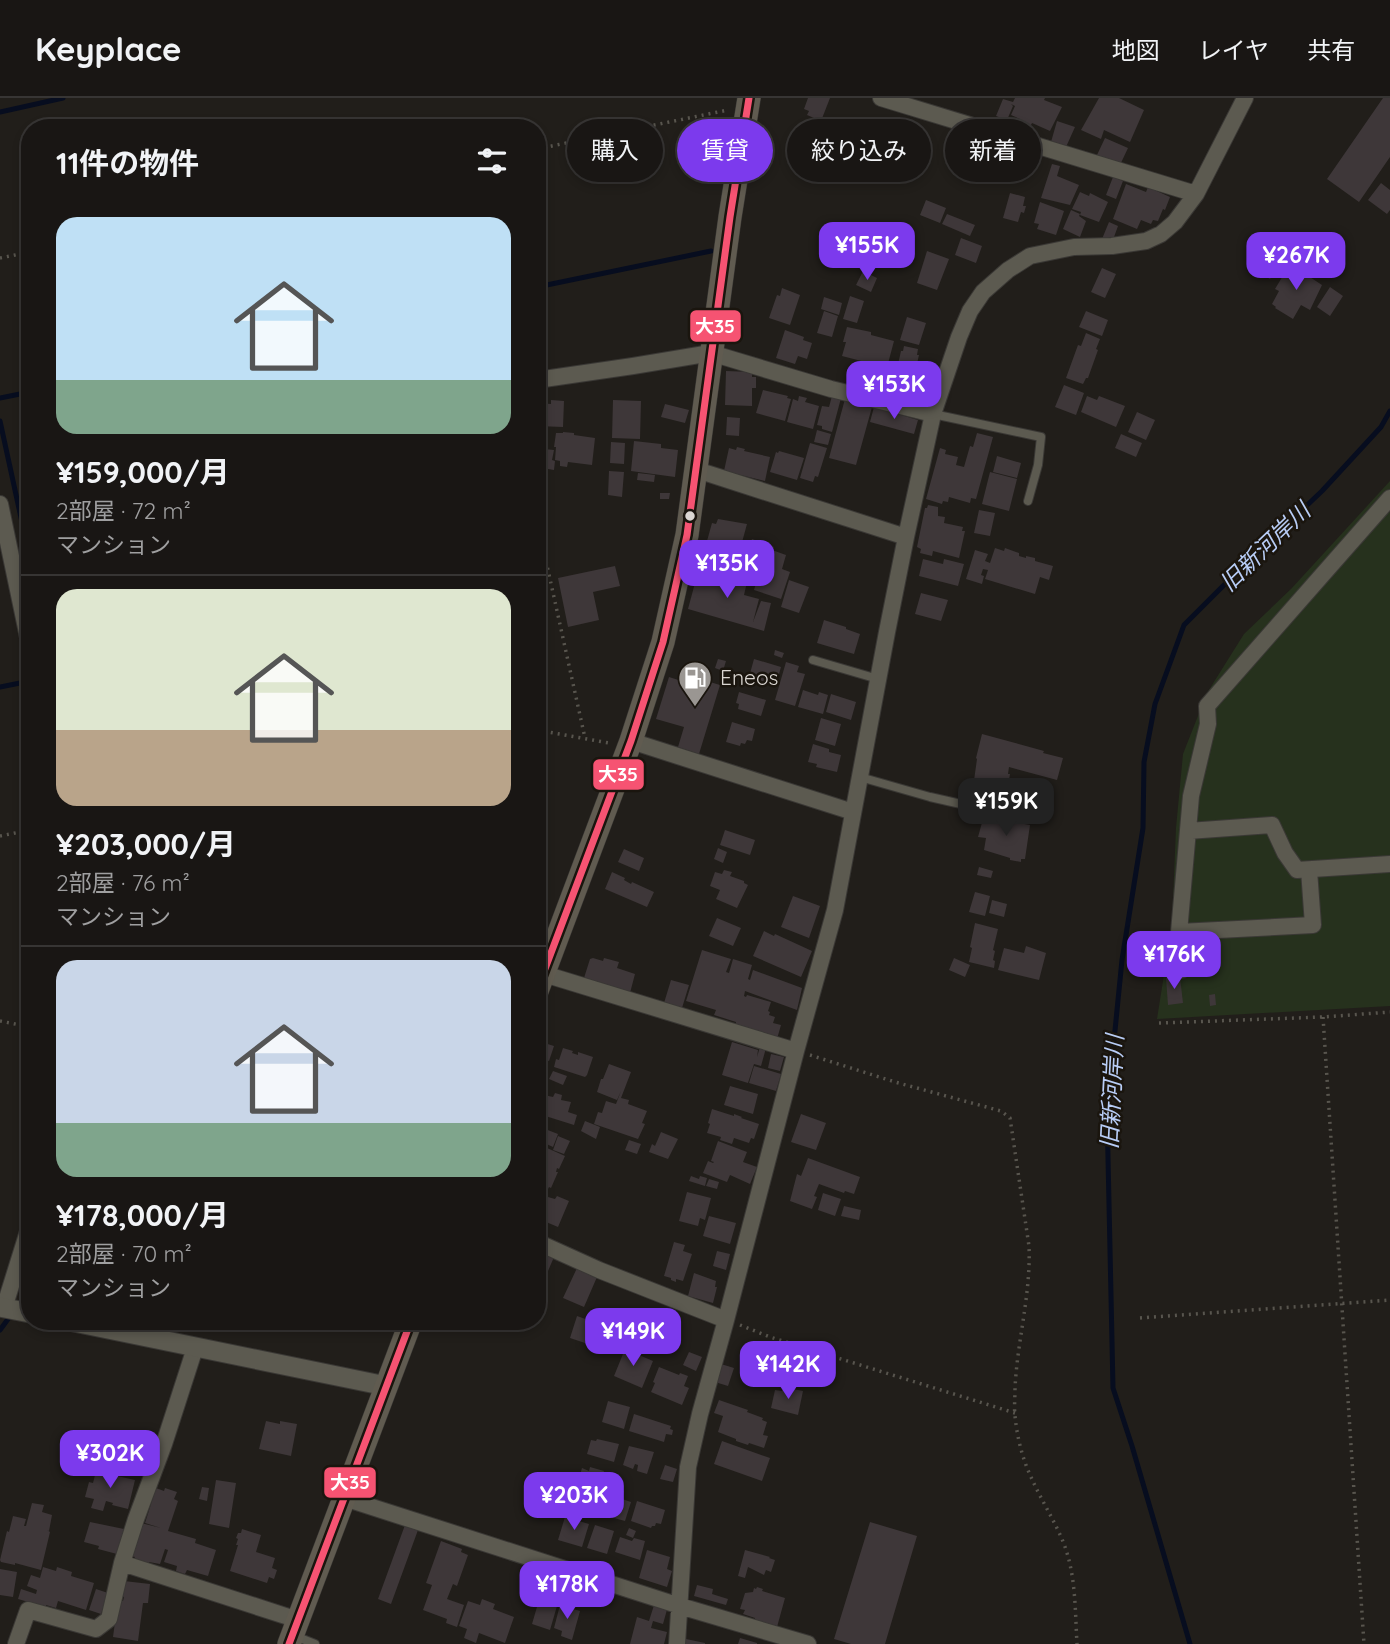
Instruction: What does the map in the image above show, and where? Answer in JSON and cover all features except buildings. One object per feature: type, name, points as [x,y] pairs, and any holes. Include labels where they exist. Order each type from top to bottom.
[{"type":"main road","points":[[546,967],[629,744],[663,642],[687,535],[748,102]]},
{"type":"main road","points":[[293,1633],[408,1330]]},
{"type":"street","points":[[880,98],[1196,194]]},
{"type":"street","points":[[677,1644],[688,1467],[835,910],[906,537],[933,414],[958,337],[970,311],[983,292],[1008,270],[1030,256],[1074,247],[1112,246],[1146,241],[1161,234],[1175,222],[1196,194],[1245,98]]},
{"type":"street","points":[[546,379],[711,353],[831,389],[933,414]]},
{"type":"street","points":[[697,470],[906,537]]},
{"type":"street","points":[[1182,970],[1179,932],[1191,796],[1208,723],[1207,706],[1390,498]]},
{"type":"street","points":[[0,504],[21,604]]},
{"type":"street","points":[[629,744],[853,812]]},
{"type":"street","points":[[1188,831],[1272,825],[1285,853],[1297,870],[1390,864]]},
{"type":"street","points":[[1179,932],[1313,925],[1309,870]]},
{"type":"street","points":[[546,985],[796,1051]]},
{"type":"street","points":[[546,1246],[726,1320]]},
{"type":"street","points":[[21,1251],[2,1307],[21,1311]]},
{"type":"street","points":[[111,1330],[386,1386]]},
{"type":"street","points":[[16,1644],[28,1610],[96,1629],[109,1619],[122,1563],[195,1348]]},
{"type":"street","points":[[344,1498],[680,1606],[808,1644]]},
{"type":"street","points":[[122,1563],[293,1633]]},
{"type":"lane","points":[[933,414],[1041,437],[1038,465],[1028,501]]},
{"type":"lane","points":[[813,660],[878,679]]},
{"type":"lane","points":[[860,776],[941,800],[983,808]]},
{"type":"lane","points":[[293,1633],[315,1644]]},
{"type":"path","points":[[546,147],[748,102]]},
{"type":"path","points":[[0,258],[21,254]]},
{"type":"path","points":[[546,561],[585,738]]},
{"type":"path","points":[[546,732],[629,744]]},
{"type":"path","points":[[0,836],[21,832]]},
{"type":"path","points":[[1159,1023],[1390,1012]]},
{"type":"path","points":[[1322,1017],[1364,1644]]},
{"type":"path","points":[[0,1021],[21,1025]]},
{"type":"path","points":[[796,1051],[1001,1111],[1010,1118],[1030,1268],[1016,1363],[1014,1413],[1022,1454],[1030,1476],[1064,1544],[1073,1578],[1077,1644]]},
{"type":"path","points":[[1140,1318],[1390,1300]]},
{"type":"path","points":[[726,1320],[770,1337],[1014,1413]]},
{"type":"green space","points":[[1390,481],[1390,1006],[1157,1019],[1172,924],[1176,828],[1183,754],[1207,693],[1244,634],[1291,589]]},
{"type":"waterway","points":[[0,112],[63,98]]},
{"type":"waterway","points":[[546,285],[711,251]]},
{"type":"waterway","points":[[0,398],[21,394]]},
{"type":"waterway","name":"旧新河岸川","points":[[1190,1644],[1113,1388],[1107,1111],[1122,960],[1143,828],[1144,762],[1155,704],[1184,625],[1322,491],[1381,427],[1390,411]]},
{"type":"waterway","points":[[0,421],[21,518]]},
{"type":"waterway","points":[[0,687],[21,683]]},
{"type":"waterway","points":[[0,1330],[11,1315]]},
{"type":"transit line","name":"大35","points":[[546,966],[631,741],[663,642],[687,535],[749,98]]},
{"type":"transit line","name":"大35","points":[[289,1644],[408,1330]]},
{"type":"place","name":"Eneos","points":[[695,708]]}]
